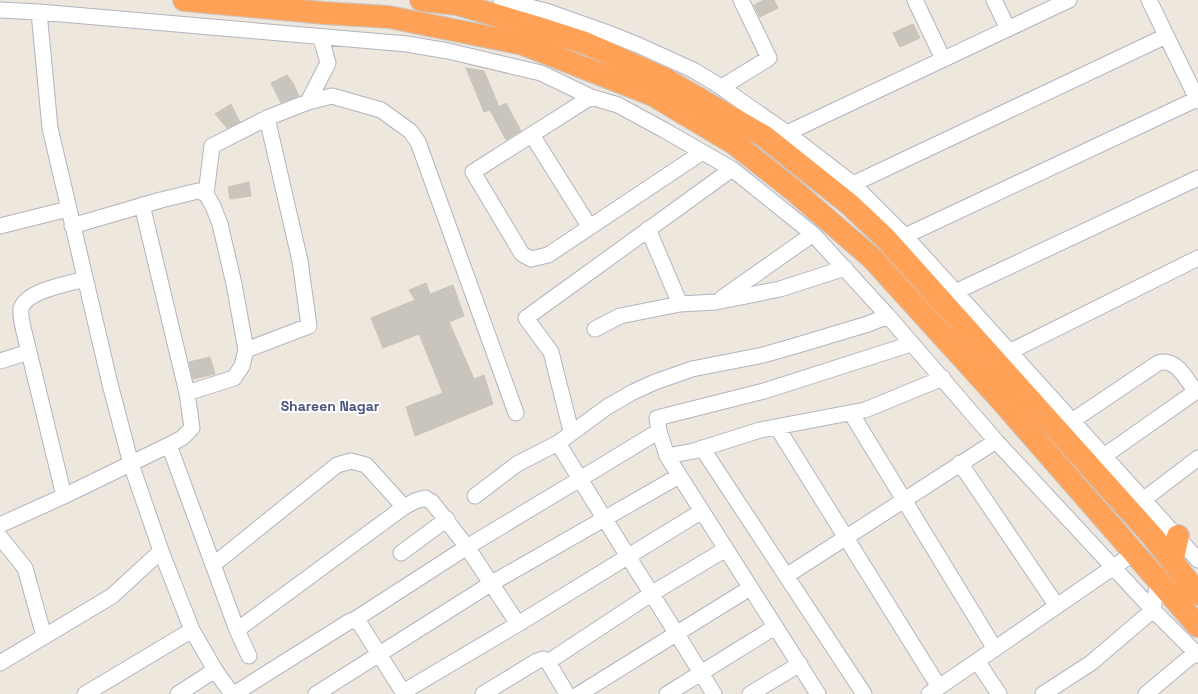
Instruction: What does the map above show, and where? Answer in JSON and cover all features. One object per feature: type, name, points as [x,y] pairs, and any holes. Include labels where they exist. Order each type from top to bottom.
[{"type":"highway","points":[[184,0],[324,13],[389,17],[515,16]]},
{"type":"highway","points":[[421,0],[457,4],[515,16],[585,43],[662,78],[765,137],[849,204],[891,243],[1148,531],[1198,593]]},
{"type":"highway","points":[[515,16],[523,44],[653,95],[735,144],[792,189],[872,258],[1000,399],[1198,626]]},
{"type":"highway","points":[[1172,562],[1178,536]]},
{"type":"highway","points":[[1180,605],[1197,648]]},
{"type":"street","points":[[501,0],[515,16]]},
{"type":"street","points":[[722,88],[769,58],[741,0]]},
{"type":"street","points":[[914,0],[943,59]]},
{"type":"street","points":[[994,0],[1008,29]]},
{"type":"street","points":[[787,133],[1069,0]]},
{"type":"street","points":[[905,236],[1197,100],[1149,0]]},
{"type":"street","points":[[0,10],[39,12],[321,38],[407,44],[500,62],[541,73],[591,97],[618,105],[701,153],[732,169],[813,234],[888,316],[996,441],[1153,610],[1197,648],[1146,694]]},
{"type":"street","points":[[515,16],[546,11],[638,44],[692,70],[722,88],[787,133],[852,184],[905,236],[1143,500],[1178,536],[1198,560]]},
{"type":"street","points":[[39,12],[50,128],[85,280],[131,464],[161,551],[192,630],[215,670],[233,694],[350,621],[354,620],[467,547],[659,431]]},
{"type":"street","points":[[500,62],[515,16]]},
{"type":"street","points":[[852,184],[1166,36]]},
{"type":"street","points":[[308,102],[328,63],[321,38]]},
{"type":"street","points":[[187,393],[234,378],[242,366],[246,350],[234,284],[220,224],[213,206],[206,194],[212,146],[267,118],[308,102],[332,96],[381,110],[410,131],[418,142],[516,413]]},
{"type":"street","points":[[591,97],[473,172],[522,254],[531,259],[548,254],[701,153]]},
{"type":"street","points":[[246,350],[309,326],[300,261],[267,118]]},
{"type":"street","points":[[532,135],[589,226]]},
{"type":"street","points":[[571,431],[551,352],[526,318],[732,169]]},
{"type":"street","points":[[955,292],[1198,178]]},
{"type":"street","points":[[72,226],[198,191],[206,194]]},
{"type":"street","points":[[0,525],[169,445],[182,438],[192,428],[187,393],[142,206]]},
{"type":"street","points":[[0,226],[68,209]]},
{"type":"street","points":[[648,229],[680,304]]},
{"type":"street","points":[[716,302],[813,234]]},
{"type":"street","points":[[1010,352],[1198,258]]},
{"type":"street","points":[[595,329],[620,316],[680,304],[716,302],[780,289],[845,268]]},
{"type":"street","points":[[64,496],[29,352],[21,310],[24,302],[43,291],[85,280]]},
{"type":"street","points":[[475,496],[517,464],[558,442],[571,431],[613,403],[655,382],[692,369],[763,355],[798,346],[868,324],[888,316]]},
{"type":"street","points":[[818,694],[667,456],[659,431],[657,418],[764,391],[911,344]]},
{"type":"street","points":[[0,361],[29,352]]},
{"type":"street","points":[[1072,421],[1158,363],[1164,361],[1172,362],[1197,391],[1104,456]]},
{"type":"street","points":[[667,456],[702,448],[760,430],[865,410],[942,378]]},
{"type":"street","points":[[850,413],[995,649]]},
{"type":"street","points":[[778,427],[846,537],[934,690],[1134,554]]},
{"type":"street","points":[[786,576],[996,441]]},
{"type":"street","points":[[558,442],[627,556],[714,694]]},
{"type":"street","points":[[169,445],[237,630],[249,656]]},
{"type":"street","points":[[702,448],[864,694]]},
{"type":"street","points":[[1143,500],[1198,458]]},
{"type":"street","points":[[213,565],[337,465],[351,461],[366,465],[404,507]]},
{"type":"street","points":[[960,463],[1058,606]]},
{"type":"street","points":[[316,694],[381,655],[492,583],[605,520],[679,476]]},
{"type":"street","points":[[237,630],[404,507],[425,498],[432,502],[467,547],[518,624]]},
{"type":"street","points":[[354,620],[360,624],[381,655],[402,693],[702,511]]},
{"type":"street","points":[[401,553],[447,520]]},
{"type":"street","points":[[0,537],[25,568],[44,636]]},
{"type":"street","points":[[548,662],[651,594],[726,550]]},
{"type":"street","points":[[0,663],[112,596],[161,551]]},
{"type":"street","points":[[1043,694],[1090,663],[1153,610],[1158,580]]},
{"type":"street","points":[[579,694],[750,588]]},
{"type":"street","points":[[667,694],[775,627]]},
{"type":"street","points":[[85,694],[192,630]]},
{"type":"street","points":[[483,694],[537,661],[543,659],[548,662],[567,694]]},
{"type":"street","points":[[977,661],[999,694]]},
{"type":"street","points":[[750,694],[800,664]]},
{"type":"street","points":[[178,694],[215,670]]},
{"type":"building","points":[[764,0],[774,0],[778,8],[760,17],[754,5]]},
{"type":"building","points":[[913,24],[920,38],[900,47],[893,33]]},
{"type":"building","points":[[466,68],[484,71],[499,107],[506,103],[521,131],[506,140],[490,110],[484,112]]},
{"type":"building","points":[[287,75],[293,83],[299,96],[281,103],[271,83]]},
{"type":"building","points":[[231,104],[240,122],[227,128],[215,114]]},
{"type":"building","points":[[249,182],[251,196],[230,199],[228,187]]},
{"type":"building","points":[[426,283],[430,294],[453,285],[464,316],[449,322],[474,379],[484,375],[493,404],[415,436],[406,407],[443,393],[419,334],[383,348],[371,318],[415,300],[409,290]]},
{"type":"building","points":[[210,357],[215,374],[193,379],[189,362]]},
{"type":"district","name":"Shareen Nagar","points":[[330,406]]}]
